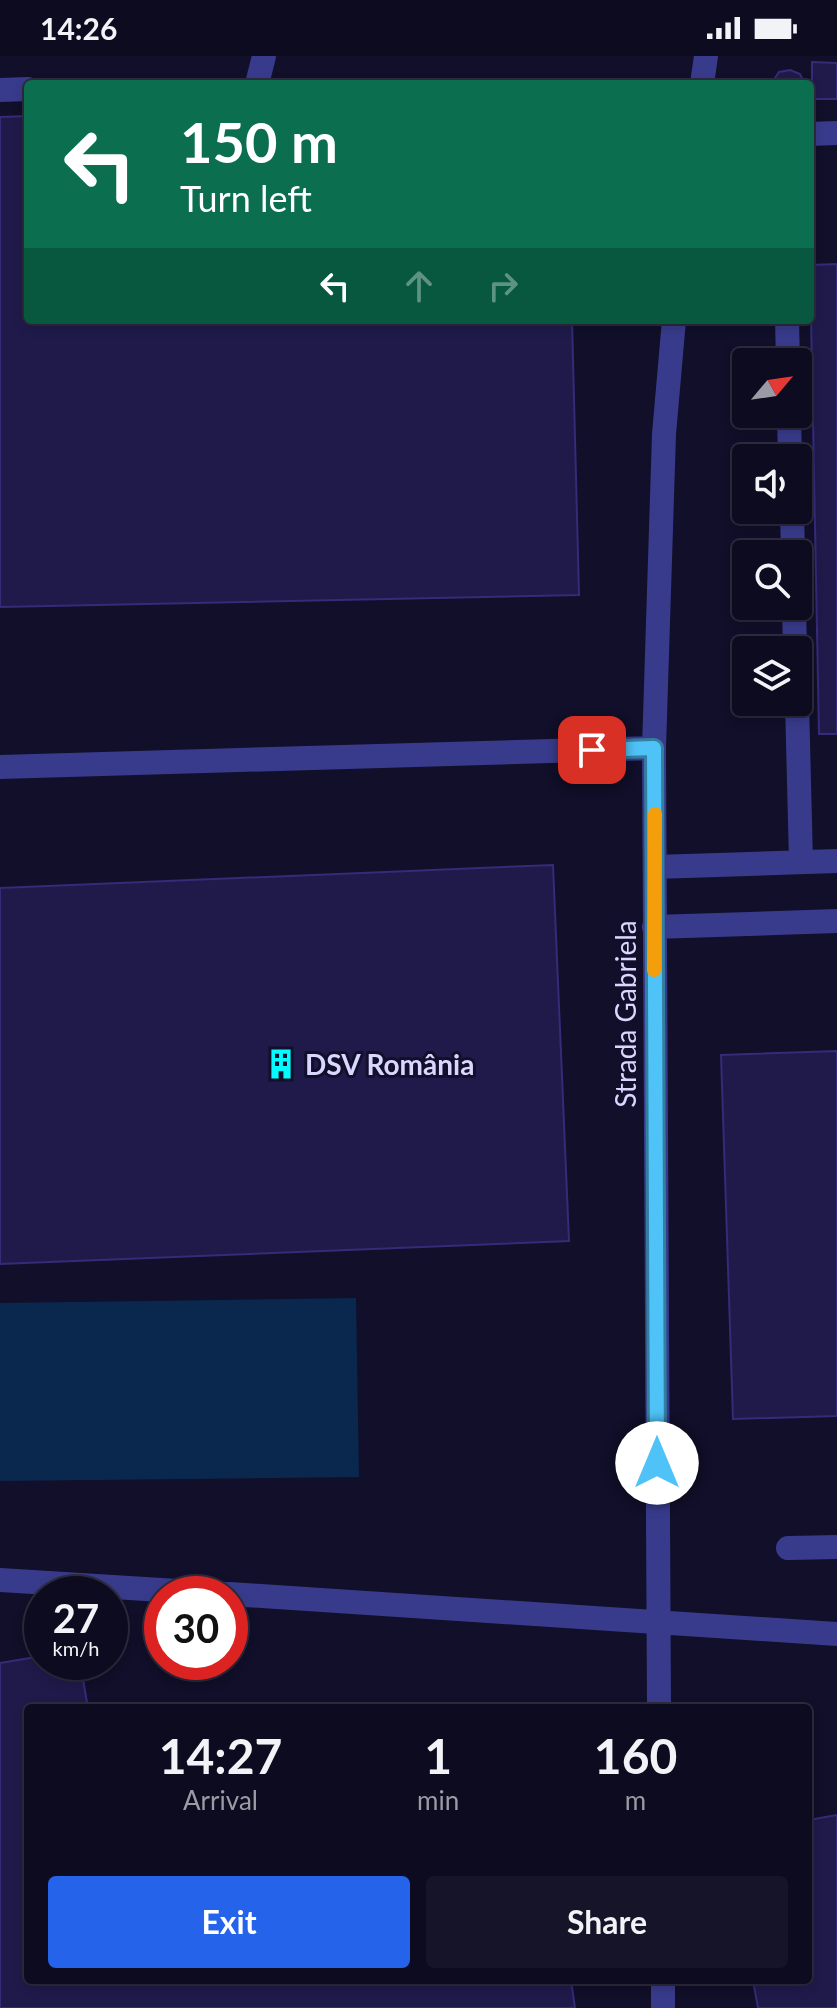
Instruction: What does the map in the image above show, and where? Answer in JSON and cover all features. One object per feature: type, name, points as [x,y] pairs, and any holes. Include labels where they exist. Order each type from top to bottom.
[{"type":"street","points":[[258,80],[264,56]]},
{"type":"street","points":[[703,80],[706,56]]},
{"type":"street","points":[[0,90],[24,89]]},
{"type":"street","points":[[814,134],[837,133]]},
{"type":"street","name":"Strada Gabriela","points":[[659,1704],[654,748],[664,434],[674,324]]},
{"type":"street","points":[[787,324],[788,348]]},
{"type":"street","points":[[797,716],[801,862]]},
{"type":"street","points":[[0,767],[654,748]]},
{"type":"street","points":[[655,867],[837,861]]},
{"type":"street","points":[[654,927],[837,921]]},
{"type":"street","points":[[788,1548],[837,1547]]},
{"type":"street","points":[[0,1580],[144,1589]]},
{"type":"street","points":[[248,1595],[837,1634]]},
{"type":"street","points":[[663,1984],[663,2008]]},
{"type":"water","points":[[356,1298],[359,1477],[0,1481],[0,1303]]},
{"type":"building","points":[[812,62],[837,63],[837,99],[814,99]]},
{"type":"building","points":[[790,70],[800,74],[803,80],[774,80],[779,72]]},
{"type":"building","points":[[24,116],[24,324],[572,324],[579,595],[0,607],[0,117]]},
{"type":"building","points":[[837,264],[837,734],[819,734],[811,324],[814,324],[814,265]]},
{"type":"building","name":"DSV România","points":[[553,865],[569,1241],[0,1264],[0,888]]},
{"type":"building","points":[[837,1051],[837,1416],[733,1419],[721,1055]]},
{"type":"building","points":[[24,1659],[24,1680],[83,1680],[87,1704],[24,1704],[24,1984],[572,1984],[575,2008],[0,2008],[0,1663]]},
{"type":"building","points":[[837,1815],[837,2008],[758,2008],[754,1984],[812,1984],[812,1819]]},
{"type":"slow traffic","points":[[654,970],[655,814]]},
{"type":"place","name":"DSV România","points":[[281,1064]]},
{"type":"route","points":[[592,750],[654,748],[657,1463]]}]
